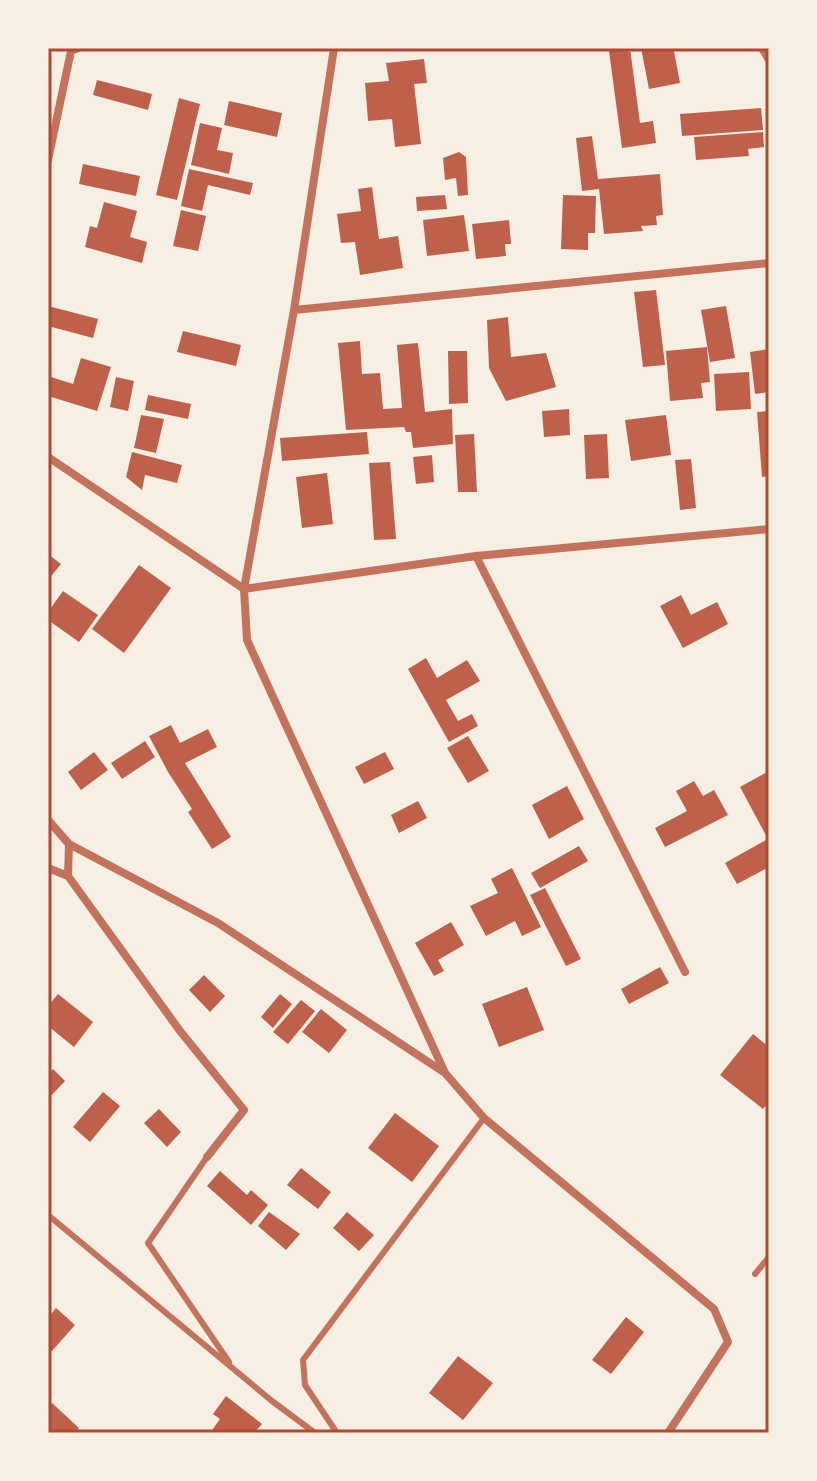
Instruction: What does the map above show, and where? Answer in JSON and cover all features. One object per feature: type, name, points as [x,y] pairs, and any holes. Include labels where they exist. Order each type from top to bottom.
[{"type":"street","points":[[48,160],[71,51],[78,48]]},
{"type":"street","points":[[334,48],[294,310],[244,589],[247,640],[445,1073]]},
{"type":"street","points":[[762,48],[769,60]]},
{"type":"street","points":[[294,310],[769,263]]},
{"type":"street","points":[[48,457],[244,589],[476,556],[769,529]]},
{"type":"street","points":[[476,556],[685,972]]},
{"type":"street","points":[[48,820],[69,844],[218,923],[445,1073],[484,1118],[714,1309],[728,1342],[668,1433]]},
{"type":"street","points":[[68,876],[69,844]]},
{"type":"street","points":[[48,868],[68,876],[180,1031],[244,1110],[207,1157]]},
{"type":"lane","points":[[337,1433],[305,1385],[303,1360],[484,1118]]},
{"type":"lane","points":[[207,1157],[148,1243],[233,1368]]},
{"type":"lane","points":[[48,1215],[315,1433]]},
{"type":"lane","points":[[755,1274],[769,1257]]},
{"type":"building","points":[[630,48],[640,123],[653,121],[656,143],[622,148],[609,51]]},
{"type":"building","points":[[641,48],[681,48],[674,51],[680,83],[649,89]]},
{"type":"building","points":[[424,59],[427,83],[414,84],[421,144],[395,147],[392,119],[368,121],[365,83],[389,81],[386,63]]},
{"type":"building","points":[[97,80],[152,94],[148,110],[93,95]]},
{"type":"building","points":[[179,98],[200,104],[177,200],[156,195]]},
{"type":"building","points":[[229,101],[282,113],[277,137],[224,125]]},
{"type":"building","points":[[761,108],[763,130],[682,136],[680,114]]},
{"type":"building","points":[[200,123],[222,128],[217,150],[233,153],[229,174],[191,165]]},
{"type":"building","points":[[763,132],[764,147],[748,149],[749,156],[696,160],[694,137]]},
{"type":"building","points":[[592,136],[598,179],[660,174],[663,215],[656,216],[657,225],[641,226],[643,231],[604,234],[599,189],[582,191],[576,138]]},
{"type":"building","points":[[459,152],[466,157],[468,195],[458,196],[456,178],[445,180],[443,158]]},
{"type":"building","points":[[83,164],[140,176],[136,196],[79,184]]},
{"type":"building","points":[[189,169],[253,183],[250,195],[208,185],[202,211],[181,206]]},
{"type":"building","points":[[372,187],[379,239],[398,236],[403,268],[360,275],[355,242],[341,243],[337,214],[361,211],[358,189]]},
{"type":"building","points":[[445,195],[447,209],[417,211],[416,197]]},
{"type":"building","points":[[563,195],[596,196],[595,233],[588,233],[588,250],[561,249]]},
{"type":"building","points":[[104,202],[137,211],[130,237],[147,242],[142,263],[85,247],[90,226],[97,228]]},
{"type":"building","points":[[181,210],[206,216],[198,251],[173,246]]},
{"type":"building","points":[[464,215],[469,251],[427,256],[423,220]]},
{"type":"building","points":[[509,220],[511,244],[505,244],[506,256],[476,259],[472,224]]},
{"type":"building","points":[[656,290],[665,365],[643,367],[634,292]]},
{"type":"building","points":[[48,306],[98,319],[93,338],[48,326]]},
{"type":"building","points":[[726,306],[735,358],[710,362],[701,310]]},
{"type":"building","points":[[508,317],[511,357],[546,353],[556,387],[506,401],[489,368],[487,320]]},
{"type":"building","points":[[183,331],[241,345],[236,366],[177,352]]},
{"type":"building","points":[[360,341],[362,374],[380,373],[383,409],[402,408],[397,345],[418,343],[425,412],[452,409],[453,444],[413,448],[411,432],[406,432],[404,427],[346,430],[338,343]]},
{"type":"building","points":[[707,347],[710,382],[701,383],[703,398],[670,401],[666,351]]},
{"type":"building","points":[[769,349],[769,392],[755,394],[750,352]]},
{"type":"building","points":[[448,351],[467,351],[468,403],[449,404]]},
{"type":"building","points":[[81,358],[111,367],[97,411],[48,396],[48,376],[73,384]]},
{"type":"building","points":[[749,372],[751,409],[716,411],[714,374]]},
{"type":"building","points":[[116,377],[134,381],[128,411],[110,407]]},
{"type":"building","points":[[148,395],[191,404],[188,419],[145,410]]},
{"type":"building","points":[[569,409],[570,435],[544,437],[542,411]]},
{"type":"building","points":[[769,411],[769,476],[762,477],[757,412]]},
{"type":"building","points":[[141,415],[164,419],[156,453],[134,448]]},
{"type":"building","points":[[666,415],[671,455],[631,461],[625,420]]},
{"type":"building","points":[[367,432],[369,454],[282,461],[280,438]]},
{"type":"building","points":[[474,434],[477,492],[458,492],[455,435]]},
{"type":"building","points":[[607,434],[609,478],[586,479],[584,435]]},
{"type":"building","points":[[132,452],[182,465],[177,483],[145,475],[142,490],[126,477]]},
{"type":"building","points":[[432,455],[434,482],[416,484],[413,457]]},
{"type":"building","points":[[691,459],[696,508],[680,510],[675,460]]},
{"type":"building","points":[[390,462],[396,539],[374,540],[369,463]]},
{"type":"building","points":[[327,473],[333,524],[302,528],[296,477]]},
{"type":"building","points":[[48,554],[61,564],[48,580]]},
{"type":"building","points":[[139,565],[171,588],[124,653],[92,629]]},
{"type":"building","points":[[63,591],[98,615],[79,642],[48,620],[48,612]]},
{"type":"building","points":[[681,595],[691,615],[717,602],[728,624],[683,648],[660,606]]},
{"type":"building","points":[[426,658],[437,678],[467,660],[480,681],[446,700],[458,721],[472,714],[478,726],[449,742],[408,669]]},
{"type":"building","points":[[171,725],[180,743],[208,729],[217,747],[185,763],[231,837],[212,849],[188,812],[192,809],[149,736]]},
{"type":"building","points":[[468,736],[489,771],[468,783],[447,748]]},
{"type":"building","points":[[145,741],[155,757],[122,779],[111,763]]},
{"type":"building","points":[[94,752],[108,770],[81,790],[68,772]]},
{"type":"building","points":[[385,752],[394,769],[364,784],[355,767]]},
{"type":"building","points":[[769,771],[769,841],[740,787]]},
{"type":"building","points":[[694,781],[703,796],[714,790],[728,815],[665,847],[655,828],[687,811],[676,791]]},
{"type":"building","points":[[567,786],[584,819],[549,839],[532,805]]},
{"type":"building","points":[[418,801],[427,818],[399,833],[391,815]]},
{"type":"building","points":[[766,840],[769,845],[769,867],[737,884],[725,863]]},
{"type":"building","points":[[579,846],[588,861],[540,888],[531,873]]},
{"type":"building","points":[[512,868],[541,927],[522,936],[515,921],[486,936],[470,906],[498,893],[491,879]]},
{"type":"building","points":[[545,888],[581,959],[566,966],[530,895]]},
{"type":"building","points":[[451,922],[464,945],[438,960],[444,971],[434,976],[415,943]]},
{"type":"building","points":[[660,967],[669,983],[629,1004],[621,989]]},
{"type":"building","points":[[204,975],[225,996],[210,1012],[189,990]]},
{"type":"building","points":[[527,987],[544,1030],[499,1047],[482,1004]]},
{"type":"building","points":[[58,994],[93,1022],[74,1047],[48,1026],[48,1006]]},
{"type":"building","points":[[280,994],[292,1004],[273,1028],[261,1017]]},
{"type":"building","points":[[301,1000],[315,1011],[288,1044],[273,1032]]},
{"type":"building","points":[[321,1009],[347,1030],[329,1053],[302,1032]]},
{"type":"building","points":[[753,1034],[769,1047],[769,1102],[763,1109],[720,1075]]},
{"type":"building","points":[[53,1069],[65,1081],[48,1099],[48,1075]]},
{"type":"building","points":[[103,1092],[120,1106],[90,1142],[73,1127]]},
{"type":"building","points":[[159,1109],[181,1132],[167,1147],[144,1123]]},
{"type":"building","points":[[395,1113],[439,1146],[412,1182],[368,1148]]},
{"type":"building","points":[[301,1168],[331,1192],[318,1209],[287,1185]]},
{"type":"building","points":[[220,1171],[247,1195],[251,1190],[268,1205],[251,1225],[207,1186]]},
{"type":"building","points":[[269,1212],[300,1234],[286,1250],[258,1226]]},
{"type":"building","points":[[347,1212],[374,1235],[359,1251],[333,1228]]},
{"type":"building","points":[[56,1308],[75,1325],[52,1351],[48,1348],[48,1318]]},
{"type":"building","points":[[626,1317],[644,1332],[611,1374],[592,1360]]},
{"type":"building","points":[[458,1356],[493,1383],[463,1420],[429,1393]]},
{"type":"building","points":[[226,1396],[262,1424],[254,1433],[210,1433],[220,1419],[213,1414]]},
{"type":"building","points":[[52,1403],[79,1428],[75,1433],[48,1433],[48,1408]]}]
